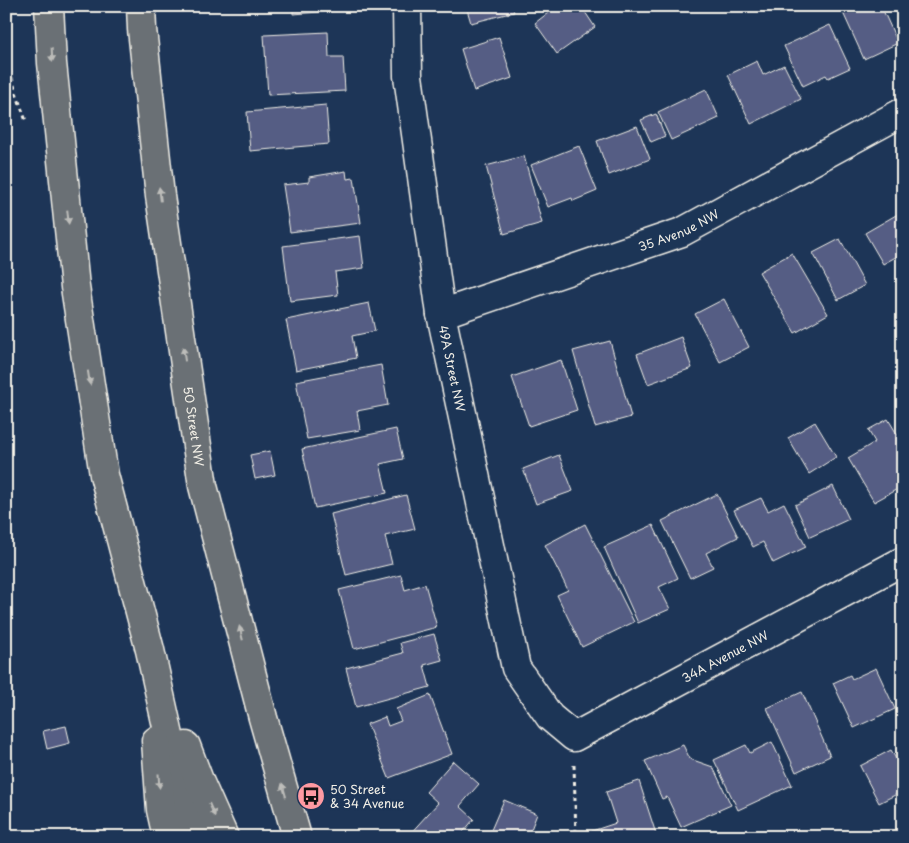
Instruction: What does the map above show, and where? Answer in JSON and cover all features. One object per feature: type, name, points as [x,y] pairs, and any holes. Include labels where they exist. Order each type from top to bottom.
[{"type":"main road","points":[[49,6],[52,63],[75,287],[104,474],[156,736],[161,810],[167,837]]},
{"type":"main road","name":"50 Street NW","points":[[141,6],[160,196],[203,486],[263,718],[297,837]]},
{"type":"main road","points":[[104,474],[150,650],[194,837]]},
{"type":"main road","points":[[150,650],[200,783],[224,837]]},
{"type":"street","name":"49A Street NW","points":[[407,6],[408,76],[440,314],[516,668],[550,717],[574,737]]},
{"type":"street","name":"35 Avenue NW","points":[[440,314],[682,232],[903,112]]},
{"type":"street","name":"34A Avenue NW","points":[[574,737],[903,561]]},
{"type":"path","points":[[574,737],[576,837]]},
{"type":"building","points":[[293,6],[332,6],[332,11],[293,14]]},
{"type":"building","points":[[466,6],[512,6],[514,12],[471,23]]},
{"type":"building","points":[[557,6],[581,6],[595,27],[557,54],[535,23]]},
{"type":"building","points":[[840,6],[881,6],[898,43],[864,59]]},
{"type":"building","points":[[830,25],[850,68],[828,78],[826,75],[803,86],[784,46]]},
{"type":"building","points":[[328,32],[329,57],[343,57],[345,91],[268,95],[264,35]]},
{"type":"building","points":[[499,37],[512,78],[474,91],[461,49]]},
{"type":"building","points":[[757,61],[763,75],[784,65],[801,99],[751,124],[728,75]]},
{"type":"building","points":[[706,89],[719,118],[671,140],[658,112]]},
{"type":"building","points":[[326,105],[329,144],[250,151],[247,112]]},
{"type":"building","points":[[656,114],[665,136],[651,142],[641,120]]},
{"type":"building","points":[[637,126],[650,159],[609,175],[597,141]]},
{"type":"building","points":[[579,146],[597,191],[573,201],[572,198],[548,207],[531,165]]},
{"type":"building","points":[[524,156],[542,223],[504,234],[486,166]]},
{"type":"building","points":[[346,171],[347,179],[354,178],[361,223],[290,232],[283,185],[309,182],[309,177]]},
{"type":"building","points":[[903,211],[903,253],[883,264],[865,233]]},
{"type":"building","points":[[360,236],[364,268],[335,272],[338,295],[290,301],[283,246]]},
{"type":"building","points":[[840,239],[865,285],[838,300],[813,253]]},
{"type":"building","points":[[792,253],[828,314],[795,333],[759,272]]},
{"type":"building","points":[[724,299],[749,347],[720,362],[695,314]]},
{"type":"building","points":[[369,303],[375,331],[352,336],[356,358],[296,370],[286,320]]},
{"type":"building","points":[[681,337],[692,368],[648,384],[637,354]]},
{"type":"building","points":[[610,341],[631,417],[595,427],[573,351]]},
{"type":"building","points":[[561,360],[577,410],[529,426],[512,377]]},
{"type":"building","points":[[381,365],[388,405],[357,411],[360,430],[307,439],[296,381]]},
{"type":"building","points":[[888,419],[903,444],[903,490],[901,487],[874,502],[848,458],[875,442],[868,430]]},
{"type":"building","points":[[815,422],[836,457],[809,474],[788,438]]},
{"type":"building","points":[[396,429],[403,459],[380,464],[387,493],[315,508],[302,449]]},
{"type":"building","points":[[270,451],[275,475],[255,479],[250,455]]},
{"type":"building","points":[[559,455],[573,491],[536,504],[523,469]]},
{"type":"building","points":[[833,486],[849,519],[810,537],[795,505]]},
{"type":"building","points":[[717,494],[738,537],[706,553],[713,567],[690,578],[662,521]]},
{"type":"building","points":[[406,495],[415,529],[385,536],[392,564],[346,575],[331,514]]},
{"type":"building","points":[[761,498],[768,511],[784,503],[806,547],[773,563],[763,542],[753,547],[734,510]]},
{"type":"building","points":[[585,524],[634,622],[582,647],[557,595],[568,590],[545,545]]},
{"type":"building","points":[[653,525],[678,578],[659,587],[670,609],[638,623],[604,547]]},
{"type":"building","points":[[401,575],[405,590],[425,584],[437,627],[354,649],[339,590]]},
{"type":"building","points":[[434,634],[442,660],[424,665],[430,687],[356,707],[346,668],[403,653],[400,643]]},
{"type":"building","points":[[876,668],[895,709],[854,728],[833,683],[850,675],[852,679]]},
{"type":"building","points":[[802,692],[830,756],[796,772],[767,708]]},
{"type":"building","points":[[430,695],[452,754],[389,778],[367,724],[385,717],[388,726],[401,721],[396,709]]},
{"type":"building","points":[[66,726],[70,743],[47,749],[43,731]]},
{"type":"building","points":[[772,742],[792,785],[738,810],[714,760],[746,745],[750,753]]},
{"type":"building","points":[[683,745],[690,759],[713,767],[731,805],[681,827],[667,797],[662,799],[645,761]]},
{"type":"building","points":[[891,750],[903,771],[903,791],[879,803],[860,766]]},
{"type":"building","points":[[453,761],[479,784],[460,806],[474,819],[459,837],[407,837],[438,803],[426,792]]},
{"type":"building","points":[[639,781],[657,837],[594,837],[592,831],[616,823],[606,792]]},
{"type":"building","points":[[504,800],[537,814],[528,837],[488,837]]},
{"type":"place","name":"50 Street & 34 Avenue","points":[[311,796]]}]
